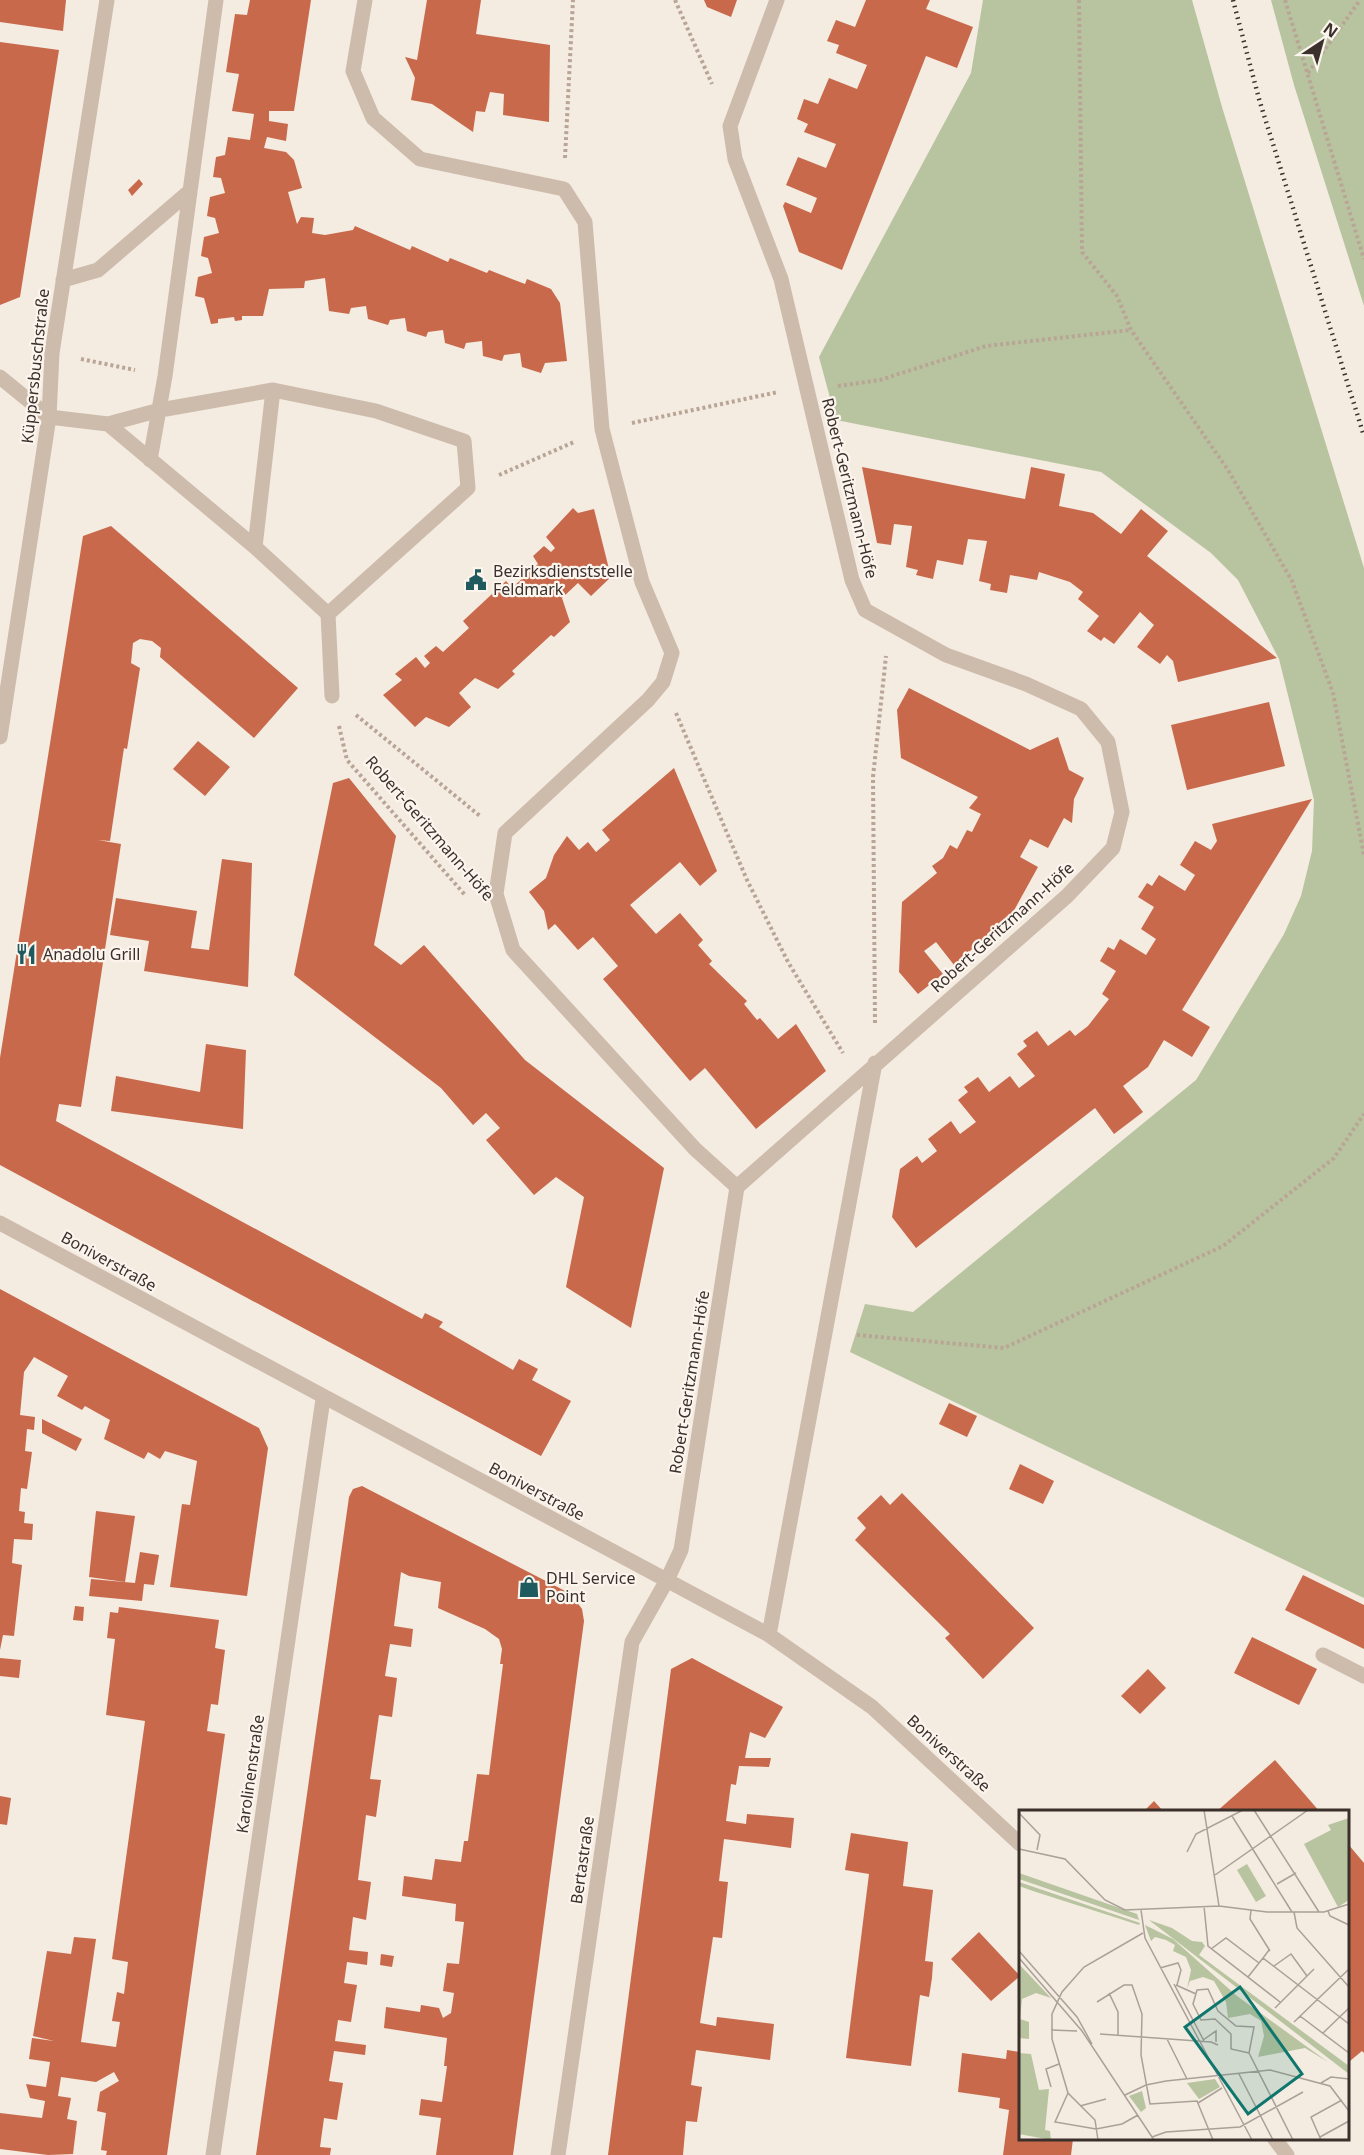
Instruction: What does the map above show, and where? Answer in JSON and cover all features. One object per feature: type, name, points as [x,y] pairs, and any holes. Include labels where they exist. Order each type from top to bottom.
[{"type":"street","name":"Küppersbuschstraße","points":[[0,737],[49,417],[52,353],[107,0]]},
{"type":"street","points":[[150,460],[165,376],[216,0]]},
{"type":"street","points":[[365,0],[353,71],[373,118],[420,159],[564,189],[585,222],[603,429],[642,582],[672,653],[663,682],[648,700],[505,833]]},
{"type":"street","name":"Robert-Geritzmann-Höfe","points":[[667,1580],[681,1550],[737,1187],[1067,896],[1113,848],[1122,812],[1108,742],[1081,709],[1026,684],[946,655],[864,610],[852,580],[781,279],[735,159],[730,126],[777,0]]},
{"type":"street","points":[[63,280],[98,270],[190,191]]},
{"type":"street","points":[[0,377],[49,417],[108,424],[160,410],[273,390],[376,411],[464,441],[468,488],[328,614]]},
{"type":"street","points":[[255,548],[273,390]]},
{"type":"street","points":[[108,424],[255,548],[328,614],[332,696]]},
{"type":"street","name":"Robert-Geritzmann-Höfe","points":[[505,833],[496,894],[513,950],[695,1149],[737,1187]]},
{"type":"street","points":[[769,1635],[875,1063]]},
{"type":"street","name":"Boniverstraße","points":[[0,1223],[769,1635],[872,1707],[1019,1843]]},
{"type":"street","name":"Karolinenstraße","points":[[213,2155],[323,1398]]},
{"type":"street","name":"Bertastraße","points":[[558,2155],[632,1642],[667,1580]]},
{"type":"street","points":[[1323,1656],[1364,1676]]},
{"type":"street","points":[[1275,2140],[1287,2155]]},
{"type":"path","points":[[564,189],[573,0]]},
{"type":"path","points":[[675,0],[730,126]]},
{"type":"path","points":[[1079,0],[1083,252],[1117,296],[1131,330],[1228,470],[1292,581],[1333,693],[1364,855]]},
{"type":"path","points":[[1285,0],[1364,259]]},
{"type":"path","points":[[1308,73],[1360,0]]},
{"type":"path","points":[[468,488],[603,429],[807,386],[845,386],[880,380],[986,346],[1131,330]]},
{"type":"path","points":[[52,353],[165,376]]},
{"type":"path","points":[[875,1063],[873,777],[889,625]]},
{"type":"path","points":[[663,682],[747,880],[788,962],[859,1078]]},
{"type":"path","points":[[332,696],[486,821],[505,833]]},
{"type":"path","name":"Robert-Geritzmann-Höfe","points":[[332,696],[347,760],[465,896]]},
{"type":"path","points":[[826,1332],[1004,1348],[1223,1246],[1334,1158],[1364,1114]]},
{"type":"green space","points":[[983,0],[1192,0],[1222,107],[1364,568],[1364,1598],[850,1352],[865,1304],[913,1312],[1196,1080],[1284,934],[1301,896],[1312,851],[1314,800],[1279,659],[1238,580],[1211,553],[1101,472],[836,420],[819,357],[971,73]]},
{"type":"green space","points":[[1271,0],[1364,0],[1364,306],[1294,85]]},
{"type":"building","points":[[0,0],[66,0],[63,31],[0,22]]},
{"type":"building","points":[[250,0],[311,0],[294,111],[269,111],[269,121],[288,124],[286,141],[267,137],[264,148],[286,152],[294,160],[302,188],[288,192],[297,224],[301,217],[314,218],[312,233],[325,235],[353,230],[355,226],[410,250],[412,246],[448,262],[450,258],[487,273],[489,270],[525,284],[527,279],[551,289],[560,303],[567,361],[545,363],[541,373],[522,367],[520,353],[504,355],[502,361],[483,356],[482,341],[466,343],[464,349],[445,343],[443,330],[428,332],[426,337],[407,331],[405,318],[390,320],[388,325],[368,319],[366,306],[351,308],[349,314],[329,311],[325,278],[305,281],[304,288],[269,289],[263,316],[242,316],[242,320],[235,321],[234,317],[218,319],[218,323],[211,324],[204,298],[195,296],[198,277],[212,273],[208,258],[201,256],[204,237],[219,233],[215,218],[207,216],[210,197],[225,193],[221,178],[213,177],[216,157],[225,155],[228,137],[250,140],[254,114],[232,111],[239,74],[226,72],[235,14],[247,15]]},
{"type":"building","points":[[427,0],[481,0],[476,34],[550,45],[549,122],[503,115],[504,94],[490,92],[485,112],[476,111],[473,132],[432,104],[411,100],[415,78],[405,57],[417,60]]},
{"type":"building","points":[[704,0],[737,0],[731,17],[707,7]]},
{"type":"building","points":[[866,0],[930,0],[926,9],[973,27],[957,68],[926,56],[842,270],[799,252],[783,206],[785,202],[811,213],[817,198],[786,185],[798,157],[826,168],[836,144],[804,132],[808,124],[797,119],[804,99],[818,104],[829,78],[857,89],[867,65],[836,53],[839,45],[827,41],[836,20],[855,27]]},
{"type":"building","points":[[0,42],[59,50],[20,297],[0,305]]},
{"type":"building","points":[[139,179],[143,184],[132,196],[128,190]]},
{"type":"building","points":[[862,467],[1025,499],[1031,467],[1065,474],[1059,506],[1093,513],[1121,534],[1141,509],[1168,531],[1147,556],[1277,658],[1178,682],[1173,661],[1167,655],[1160,664],[1137,647],[1154,625],[1140,612],[1114,644],[1104,637],[1101,641],[1087,631],[1099,616],[1078,599],[1083,592],[1070,582],[1039,572],[1037,580],[1010,575],[1007,593],[990,590],[991,584],[979,581],[987,541],[968,539],[963,565],[937,560],[933,579],[916,575],[918,570],[906,567],[912,526],[894,524],[891,545],[877,543]]},
{"type":"building","points":[[573,508],[578,513],[594,509],[611,577],[591,596],[578,583],[562,598],[570,622],[554,637],[551,635],[512,671],[515,674],[498,689],[475,678],[459,693],[471,707],[449,727],[426,717],[415,727],[383,695],[402,680],[395,674],[416,657],[425,668],[430,663],[424,656],[436,646],[443,652],[469,628],[463,621],[506,581],[512,588],[538,564],[533,556],[544,546],[551,552],[555,548],[546,537]]},
{"type":"building","points":[[111,526],[298,688],[254,738],[160,657],[161,648],[152,641],[140,639],[133,643],[131,663],[140,668],[127,749],[124,748],[110,841],[98,840],[121,844],[81,1107],[59,1104],[56,1121],[422,1319],[425,1313],[443,1322],[439,1327],[513,1370],[519,1359],[538,1369],[532,1380],[571,1401],[541,1456],[0,1165],[0,1058],[83,536]]},
{"type":"building","points":[[909,688],[1030,750],[1058,737],[1069,770],[1084,778],[1074,799],[1072,823],[1064,818],[1048,848],[1030,839],[1020,857],[1038,867],[1012,914],[954,965],[936,942],[924,951],[943,974],[918,994],[899,972],[902,902],[937,873],[932,866],[943,858],[950,845],[957,849],[967,830],[972,832],[981,814],[969,808],[978,797],[901,758],[897,710]]},
{"type":"building","points":[[1269,702],[1285,766],[1187,790],[1171,725]]},
{"type":"building","points":[[198,741],[230,767],[205,796],[173,769]]},
{"type":"building","points":[[674,768],[717,871],[700,886],[680,862],[630,905],[656,934],[680,913],[703,940],[698,945],[712,961],[709,964],[747,1001],[744,1004],[757,1020],[760,1018],[778,1039],[796,1024],[826,1071],[756,1129],[705,1068],[690,1081],[603,979],[618,966],[593,937],[578,950],[555,924],[548,930],[544,911],[529,892],[546,878],[554,855],[567,836],[579,850],[588,842],[596,852],[610,840],[602,830]]},
{"type":"building","points":[[349,778],[396,836],[374,945],[401,965],[424,945],[525,1060],[664,1168],[631,1328],[566,1287],[584,1197],[556,1177],[534,1195],[486,1140],[500,1128],[486,1113],[473,1125],[441,1088],[294,975],[333,783]]},
{"type":"building","points":[[1312,799],[1182,1010],[1210,1027],[1192,1057],[1164,1040],[1148,1067],[1123,1086],[1143,1112],[1114,1134],[1095,1108],[916,1248],[892,1217],[900,1169],[917,1156],[922,1163],[937,1151],[928,1139],[951,1121],[960,1134],[976,1122],[958,1100],[968,1092],[964,1087],[978,1077],[989,1092],[1010,1076],[1019,1088],[1035,1076],[1017,1054],[1027,1046],[1023,1041],[1037,1031],[1048,1046],[1070,1030],[1075,1036],[1088,1026],[1109,999],[1102,994],[1116,971],[1100,961],[1108,947],[1114,950],[1120,939],[1146,955],[1156,939],[1141,929],[1154,907],[1138,897],[1147,883],[1152,886],[1159,875],[1185,891],[1195,875],[1180,865],[1195,841],[1211,850],[1217,841],[1212,824]]},
{"type":"building","points":[[222,859],[252,863],[248,987],[144,971],[149,941],[110,935],[116,898],[197,911],[191,948],[209,950]]},
{"type":"building","points":[[206,1044],[246,1050],[243,1129],[111,1111],[116,1076],[200,1092]]},
{"type":"building","points":[[0,1289],[259,1428],[268,1448],[247,1596],[170,1587],[182,1504],[190,1505],[197,1461],[165,1451],[160,1459],[148,1452],[144,1459],[104,1439],[110,1420],[85,1406],[82,1410],[57,1396],[68,1376],[34,1357],[24,1372],[20,1415],[35,1417],[34,1430],[27,1429],[25,1451],[32,1452],[27,1489],[21,1488],[19,1511],[25,1512],[24,1523],[33,1524],[32,1540],[14,1539],[12,1563],[22,1565],[14,1636],[3,1635],[0,1650]]},
{"type":"building","points":[[949,1403],[977,1416],[967,1437],[939,1424]]},
{"type":"building","points":[[42,1419],[82,1439],[76,1451],[42,1433]]},
{"type":"building","points":[[1020,1464],[1054,1481],[1043,1504],[1009,1489]]},
{"type":"building","points":[[362,1486],[571,1594],[582,1609],[584,1621],[513,2155],[436,2155],[441,2118],[419,2115],[421,2099],[442,2102],[447,2066],[444,2066],[447,2038],[384,2028],[386,2007],[420,2012],[421,2005],[439,2008],[443,2018],[451,2013],[454,1993],[443,1991],[447,1963],[459,1964],[464,1922],[455,1921],[456,1904],[402,1896],[404,1876],[432,1880],[435,1859],[461,1862],[464,1841],[468,1841],[477,1774],[489,1775],[503,1664],[500,1664],[502,1649],[499,1639],[485,1629],[438,1608],[441,1582],[409,1576],[401,1572],[394,1626],[413,1629],[411,1647],[390,1644],[385,1676],[397,1678],[392,1717],[379,1715],[370,1779],[381,1780],[376,1817],[366,1815],[358,1880],[371,1882],[366,1920],[353,1917],[349,1950],[368,1952],[367,1965],[347,1962],[344,1983],[357,1985],[351,2022],[338,2020],[335,2041],[366,2045],[365,2055],[334,2051],[329,2081],[343,2083],[337,2120],[324,2118],[320,2147],[331,2148],[330,2155],[256,2155],[349,1497],[353,1489]]},
{"type":"building","points":[[902,1493],[1034,1628],[983,1679],[945,1638],[950,1634],[855,1540],[866,1528],[857,1518],[881,1495],[890,1505]]},
{"type":"building","points":[[96,1511],[135,1516],[125,1582],[89,1577]]},
{"type":"building","points":[[140,1552],[159,1555],[154,1585],[144,1584],[142,1601],[89,1596],[91,1579],[135,1583]]},
{"type":"building","points":[[1303,1575],[1364,1605],[1364,1649],[1285,1610]]},
{"type":"building","points":[[75,1606],[84,1607],[83,1621],[73,1620]]},
{"type":"building","points":[[119,1607],[219,1620],[215,1648],[225,1650],[218,1705],[211,1704],[207,1731],[225,1734],[167,2155],[106,2155],[107,2151],[101,2150],[106,2113],[97,2111],[100,2092],[119,2081],[114,2072],[96,2082],[61,2077],[58,2096],[71,2098],[67,2119],[77,2121],[73,2154],[48,2155],[0,2149],[0,2113],[42,2118],[45,2101],[30,2098],[26,2084],[46,2087],[50,2062],[29,2059],[32,2038],[54,2041],[33,2036],[47,1951],[71,1954],[74,1937],[96,1939],[81,2042],[116,2047],[120,2022],[112,2021],[117,1992],[124,1994],[128,1962],[112,1959],[145,1721],[106,1715],[115,1639],[107,1638],[110,1612],[118,1613]]},
{"type":"building","points":[[1252,1637],[1317,1669],[1299,1705],[1234,1673]]},
{"type":"building","points":[[0,1658],[21,1660],[19,1678],[0,1676]]},
{"type":"building","points":[[692,1658],[783,1707],[765,1738],[750,1732],[745,1758],[771,1758],[769,1767],[739,1766],[736,1785],[731,1784],[726,1821],[746,1824],[747,1814],[794,1818],[791,1848],[724,1839],[719,1881],[728,1882],[722,1938],[713,1937],[700,2023],[716,2026],[717,2017],[774,2024],[770,2060],[696,2050],[691,2085],[702,2087],[697,2122],[686,2121],[683,2155],[608,2155],[671,1669]]},
{"type":"building","points":[[1148,1669],[1166,1688],[1140,1714],[1121,1696]]},
{"type":"building","points":[[1275,1760],[1318,1810],[1218,1810]]},
{"type":"building","points":[[0,1796],[11,1798],[7,1825],[0,1824]]},
{"type":"building","points":[[1154,1801],[1162,1810],[1145,1810]]},
{"type":"building","points":[[851,1833],[908,1842],[903,1886],[933,1890],[925,1961],[933,1962],[932,1978],[929,1997],[920,1995],[911,2066],[846,2058],[869,1874],[845,1870]]},
{"type":"building","points":[[1349,1845],[1364,1863],[1364,2053],[1362,2051],[1350,2061]]},
{"type":"building","points":[[979,1932],[1019,1977],[991,2001],[951,1959]]},
{"type":"building","points":[[381,1954],[394,1956],[392,1967],[380,1965]]},
{"type":"building","points":[[1007,2050],[1019,2052],[1019,2140],[1073,2140],[1071,2155],[1003,2155],[1009,2110],[999,2108],[1000,2098],[958,2092],[962,2053],[1006,2059]]},
{"type":"railway","points":[[1233,0],[1259,99],[1364,436]]},
{"type":"place","name":"Bezirksdienststelle Feldmark","points":[[476,580]]},
{"type":"place","name":"Anadolu Grill","points":[[26,954]]},
{"type":"place","name":"DHL Service Point","points":[[529,1587]]}]
